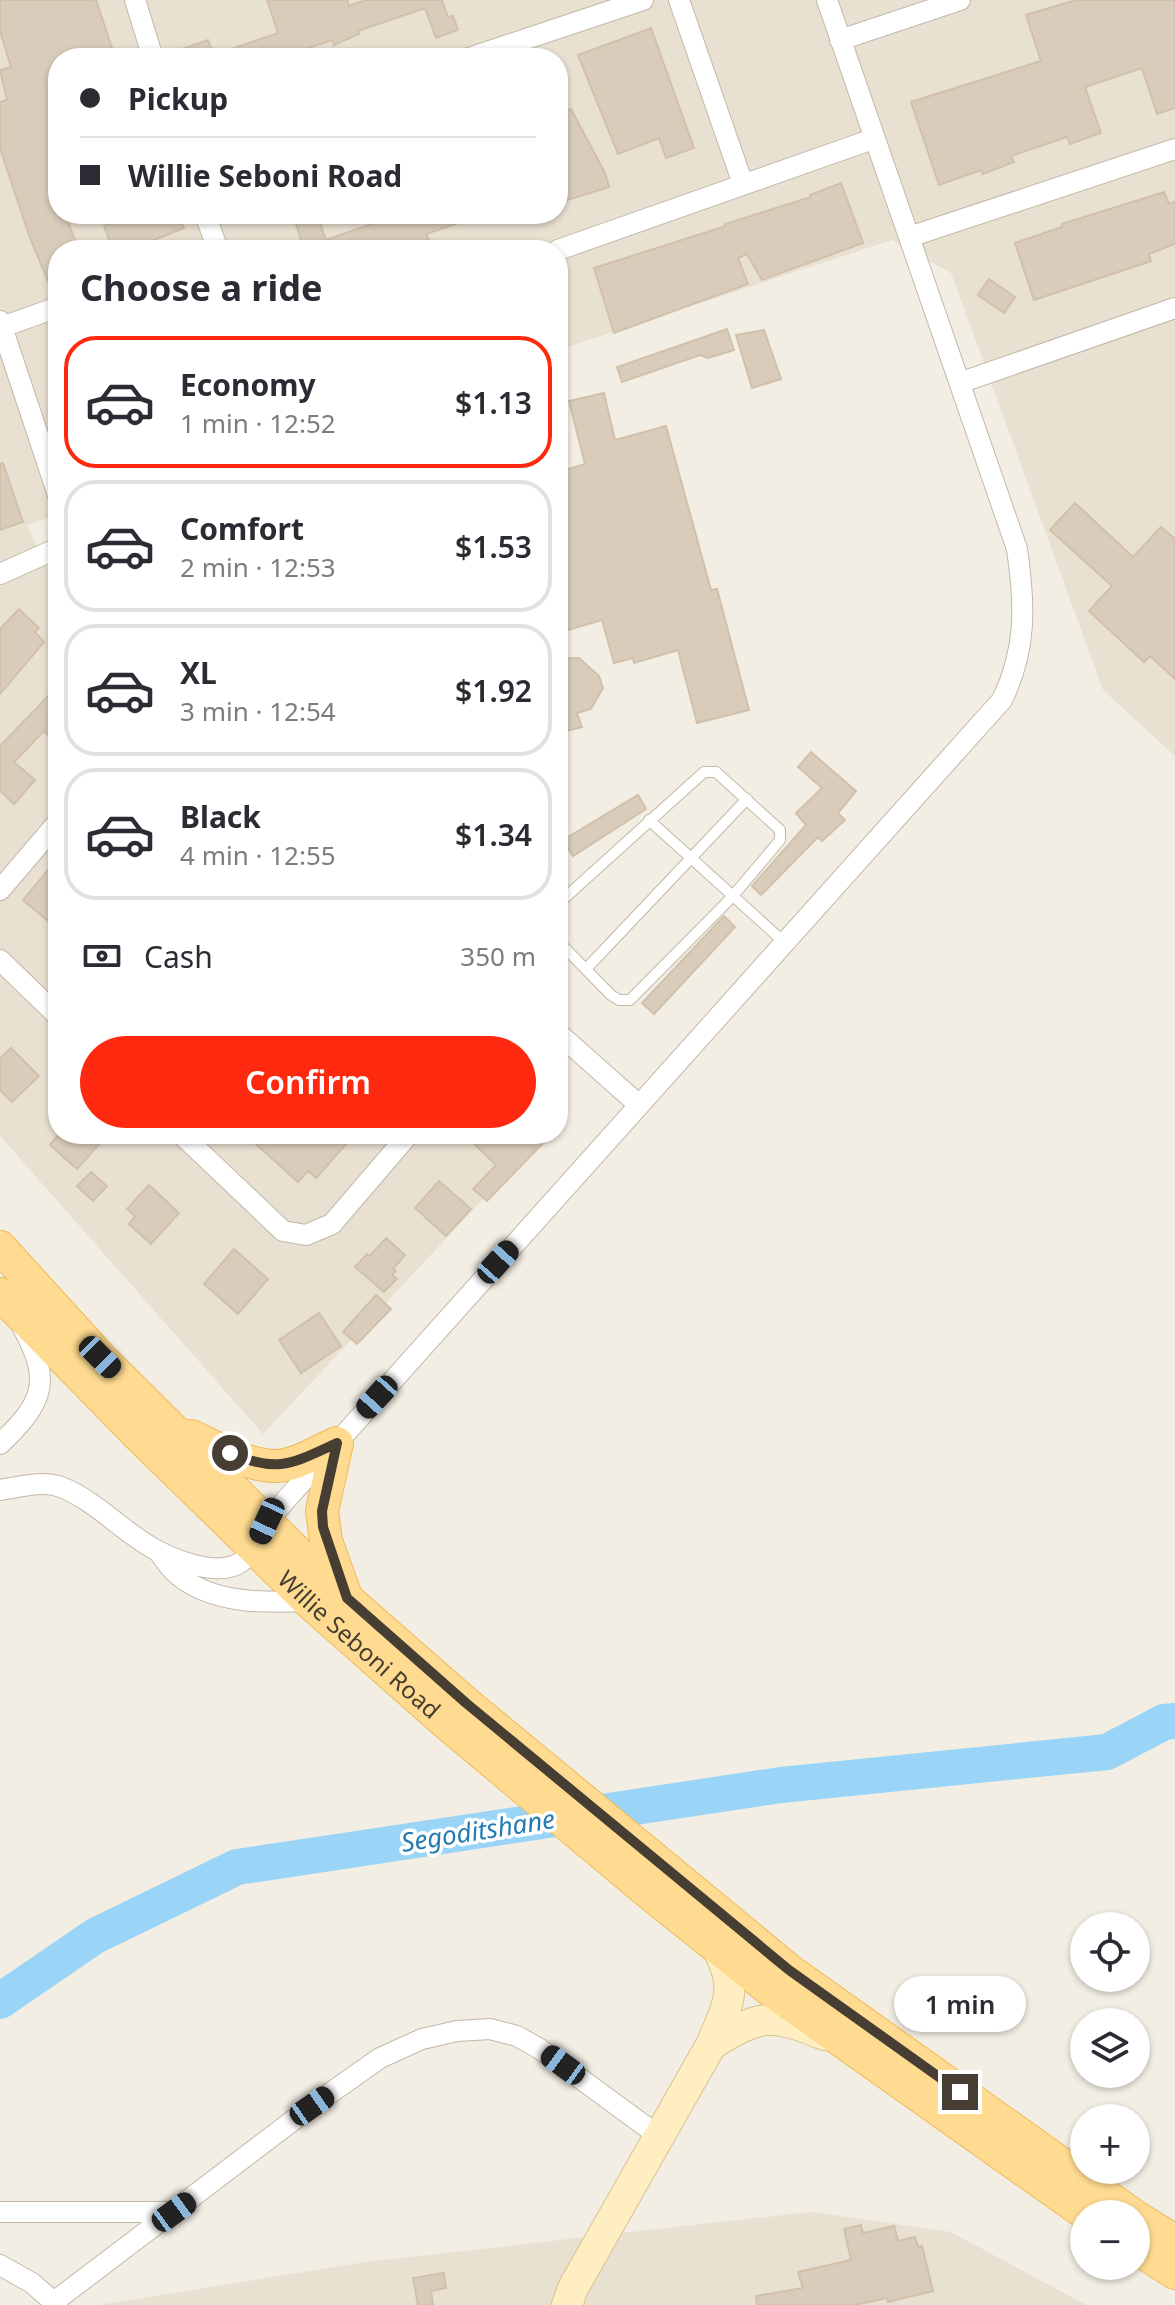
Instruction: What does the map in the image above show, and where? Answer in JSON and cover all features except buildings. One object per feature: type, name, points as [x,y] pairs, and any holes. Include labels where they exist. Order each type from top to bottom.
[{"type":"main road","name":"Willie Seboni Road","points":[[0,1247],[100,1357],[170,1426],[261,1534],[308,1601],[456,1714]]},
{"type":"main road","name":"Willie Seboni Road","points":[[6,1301],[139,1436],[347,1598],[456,1714]]},
{"type":"main road","points":[[170,1426],[247,1461],[274,1467],[300,1460],[337,1443]]},
{"type":"main road","points":[[337,1443],[322,1511],[323,1527],[347,1598]]},
{"type":"main road","points":[[456,1714],[664,1886],[789,1970],[1113,2200]]},
{"type":"main road","points":[[664,1886],[714,1943],[774,1993],[1070,2203]]},
{"type":"main road","points":[[1150,2225],[1175,2241]]},
{"type":"main road","points":[[1150,2257],[1175,2273]]},
{"type":"street","points":[[135,0],[150,48]]},
{"type":"street","points":[[499,48],[643,0]]},
{"type":"street","points":[[679,0],[743,184]]},
{"type":"street","points":[[158,1551],[218,1569],[242,1562],[261,1534],[337,1443],[986,721],[1002,700],[1015,674],[1022,635],[1024,593],[1017,549],[962,382],[873,139],[827,0]]},
{"type":"street","points":[[840,40],[960,0]]},
{"type":"street","points":[[568,246],[873,139]]},
{"type":"street","points":[[909,237],[1175,149]]},
{"type":"street","points":[[962,382],[1175,308]]},
{"type":"street","points":[[48,310],[1,324],[48,465]]},
{"type":"street","points":[[0,574],[48,552]]},
{"type":"street","points":[[0,890],[48,834]]},
{"type":"street","points":[[0,960],[48,1006]]},
{"type":"street","points":[[568,1042],[639,1105]]},
{"type":"street","points":[[192,1144],[283,1231],[306,1235],[332,1224],[400,1144]]},
{"type":"street","points":[[0,1444],[24,1421],[39,1394],[41,1378],[37,1358],[6,1301]]},
{"type":"street","points":[[0,1490],[35,1484],[59,1486],[158,1551],[176,1574],[213,1594],[275,1602],[308,1601]]},
{"type":"street","points":[[567,2305],[573,2288],[711,2045],[731,1990],[726,1963],[714,1943]]},
{"type":"street","points":[[711,2045],[742,2025],[770,2019],[792,2022],[841,2042]]},
{"type":"street","points":[[0,2265],[32,2283],[56,2303],[312,2106],[380,2058],[422,2039],[457,2031],[490,2029],[529,2042],[660,2137]]},
{"type":"street","points":[[0,2212],[174,2212]]},
{"type":"lane","points":[[568,895],[649,820],[710,770],[768,817],[781,834],[780,840],[733,896],[630,1000],[619,1000],[611,995],[568,951]]},
{"type":"lane","points":[[586,969],[747,799]]},
{"type":"lane","points":[[649,820],[785,943]]},
{"type":"shaded area","points":[[0,0],[1175,0],[1175,756],[1103,690],[951,273],[892,240],[568,347],[568,240],[48,240],[48,518],[27,525],[48,569],[48,1144],[535,1144],[263,1434],[0,1136]]},
{"type":"shaded area","points":[[812,2212],[951,2232],[1086,2305],[99,2305],[372,2261]]},
{"type":"waterway","name":"Segoditshane","points":[[0,2001],[95,1936],[237,1867],[781,1785],[1107,1752],[1164,1722],[1175,1721]]},
{"type":"route","points":[[230,1453],[247,1461],[274,1467],[300,1460],[337,1443],[322,1511],[323,1527],[347,1598],[466,1703],[789,1970],[960,2092]]}]
